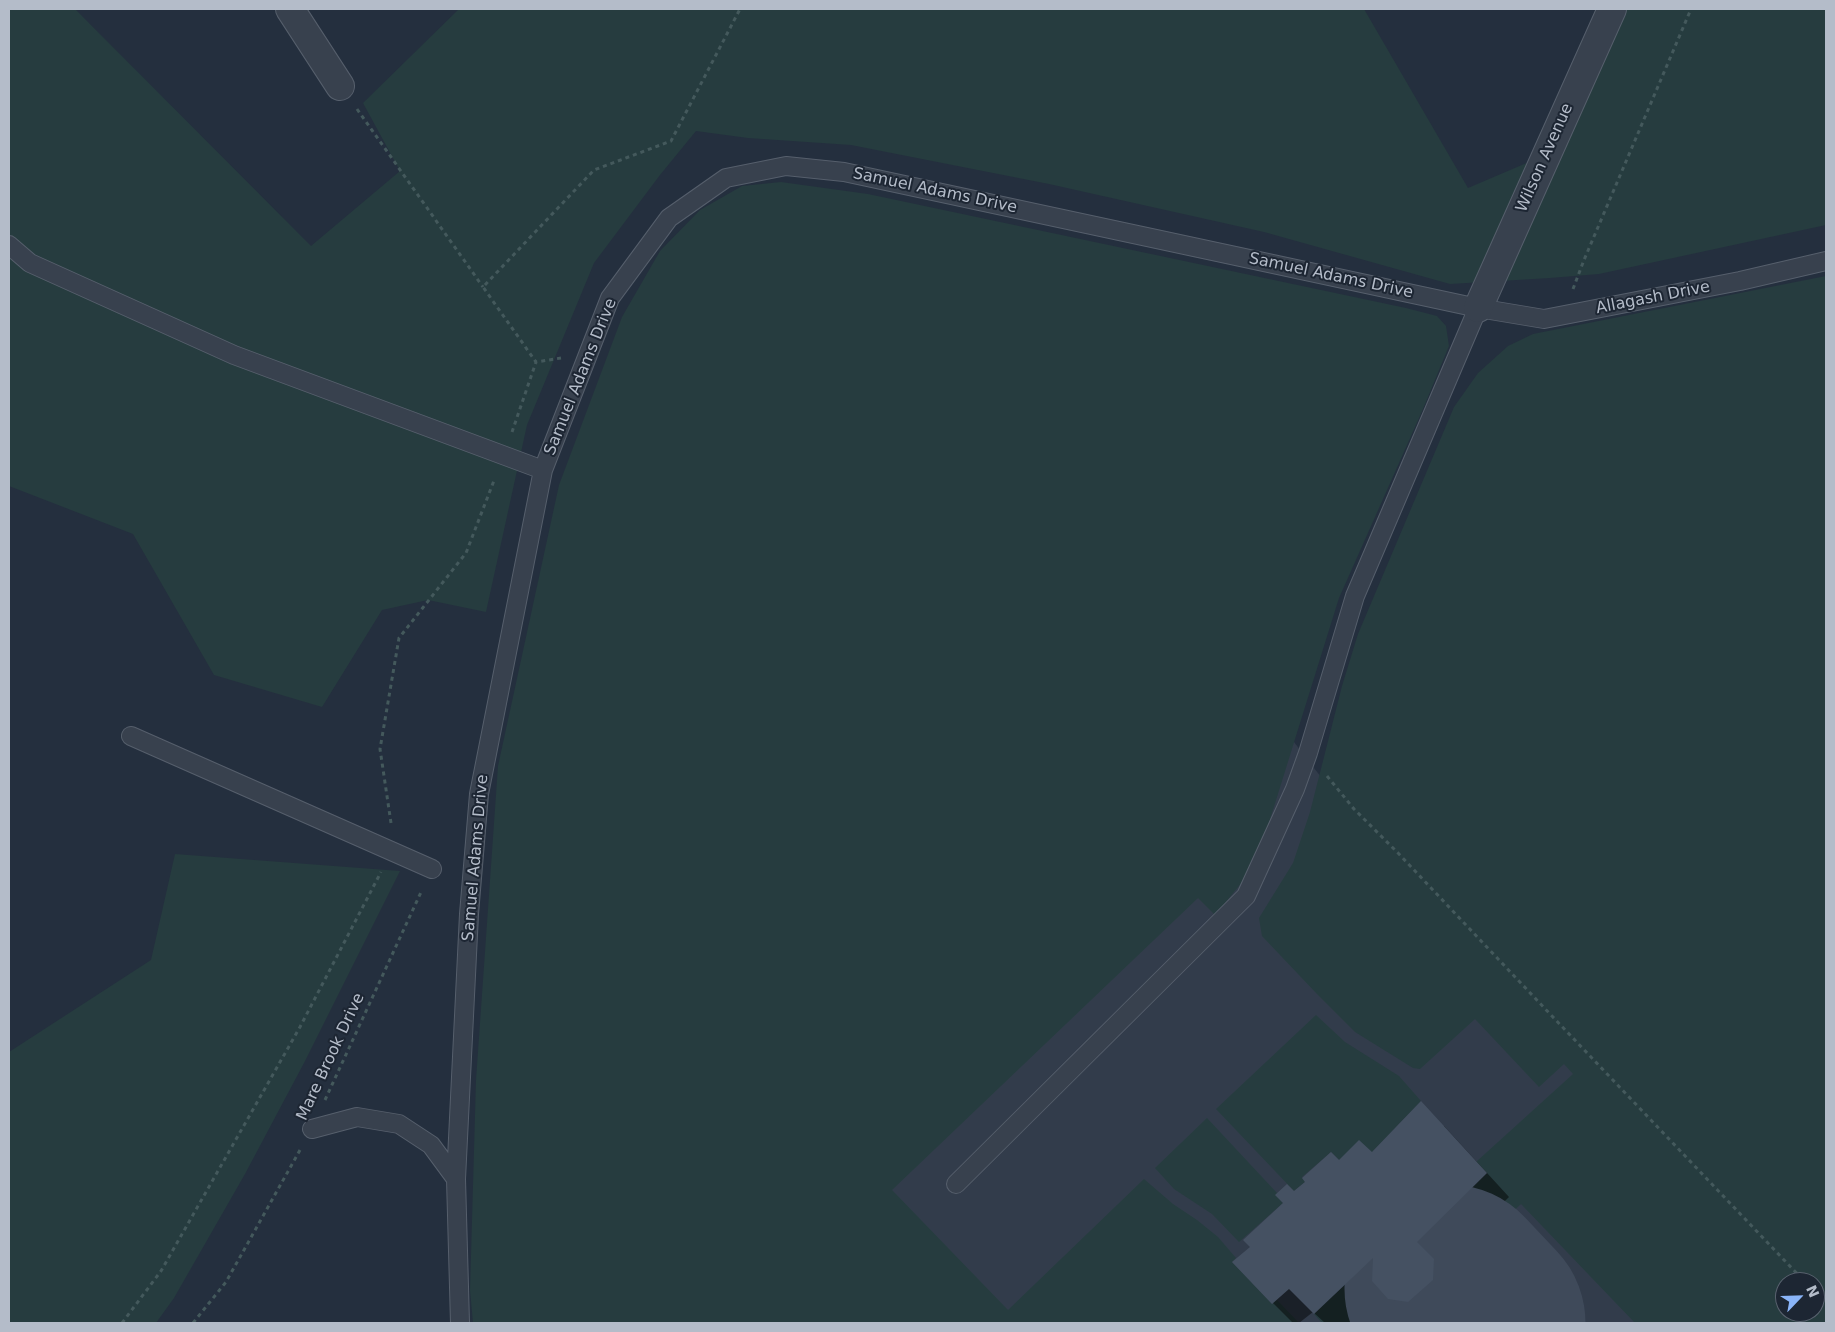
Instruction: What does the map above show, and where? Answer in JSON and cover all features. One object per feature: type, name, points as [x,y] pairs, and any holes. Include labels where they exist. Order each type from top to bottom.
[{"type":"street","points":[[290,9],[340,86]]},
{"type":"street","name":"Wilson Avenue","points":[[1478,308],[1612,9]]},
{"type":"lane","name":"Samuel Adams Drive","points":[[460,1323],[456,1179],[469,914],[479,794],[543,470],[610,298],[669,218],[726,178],[786,166],[844,172],[1478,308]]},
{"type":"lane","points":[[9,245],[30,263],[234,355],[543,470]]},
{"type":"lane","name":"Allagash Drive","points":[[1478,308],[1544,319],[1826,262]]},
{"type":"lane","points":[[956,1184],[1246,896],[1295,789],[1308,753],[1355,596],[1478,308]]},
{"type":"lane","points":[[131,736],[432,869]]},
{"type":"lane","points":[[312,1129],[357,1117],[399,1124],[431,1145],[456,1179]]},
{"type":"path","points":[[483,287],[594,170],[671,141],[740,9]]},
{"type":"path","points":[[1564,315],[1584,260],[1691,9]]},
{"type":"path","points":[[340,86],[536,362],[588,354]]},
{"type":"path","points":[[1308,753],[1354,809],[1796,1272]]},
{"type":"path","name":"Mare Brook Drive","points":[[193,1323],[226,1282],[312,1129],[432,869]]},
{"type":"shaded area","points":[[1284,729],[1341,803],[1776,1272],[1775,1322],[1826,1323],[1002,1323],[841,1158]]},
{"type":"green space","points":[[9,9],[75,9],[311,246],[400,171],[363,103],[459,9],[1364,9],[1468,188],[1564,147],[1625,9],[1826,9],[1826,225],[1599,274],[1450,284],[1264,232],[1049,184],[851,145],[748,138],[696,131],[660,175],[594,263],[527,425],[486,612],[428,600],[382,610],[322,707],[214,675],[133,534],[9,486]]},
{"type":"green space","points":[[781,182],[868,194],[1406,308],[1437,316],[1446,326],[1449,346],[1339,598],[1267,829],[1243,881],[1215,915],[1198,898],[892,1190],[1008,1310],[1144,1179],[1173,1204],[1218,1237],[1236,1258],[1232,1262],[1272,1304],[1277,1300],[1299,1323],[473,1323],[470,1290],[476,1080],[498,766],[559,485],[622,317],[660,251],[700,210],[742,186]]},
{"type":"green space","points":[[1826,276],[1826,1323],[1635,1323],[1521,1204],[1504,1220],[1473,1187],[1487,1173],[1476,1162],[1573,1074],[1564,1064],[1539,1087],[1475,1019],[1420,1069],[1413,1068],[1355,1032],[1262,936],[1259,918],[1293,863],[1310,812],[1342,686],[1358,634],[1454,407],[1478,373],[1508,346],[1533,334]]},
{"type":"green space","points":[[175,854],[400,871],[304,1063],[245,1174],[174,1298],[156,1323],[9,1323],[9,1052],[151,960]]},
{"type":"green space","points":[[1316,1015],[1345,1042],[1399,1076],[1421,1101],[1372,1152],[1339,1160],[1331,1152],[1302,1177],[1305,1182],[1294,1191],[1216,1109]]},
{"type":"green space","points":[[1207,1118],[1277,1193],[1276,1195],[1283,1203],[1239,1242],[1212,1214],[1174,1189],[1155,1168]]},
{"type":"green space","points":[[1464,1196],[1494,1230],[1398,1323],[1322,1323],[1314,1314],[1373,1258],[1372,1281],[1388,1299],[1408,1302],[1433,1280],[1434,1259],[1417,1242]]},
{"type":"building","points":[[1421,1101],[1487,1173],[1417,1242],[1434,1259],[1433,1280],[1408,1302],[1388,1299],[1372,1281],[1373,1258],[1314,1314],[1289,1289],[1272,1304],[1232,1262],[1250,1247],[1243,1240],[1283,1203],[1275,1195],[1287,1184],[1294,1191],[1305,1182],[1302,1178],[1331,1152],[1339,1160],[1359,1140],[1372,1152]]},
{"type":"runway","points":[[1449,1289],[1481,1323]]}]
